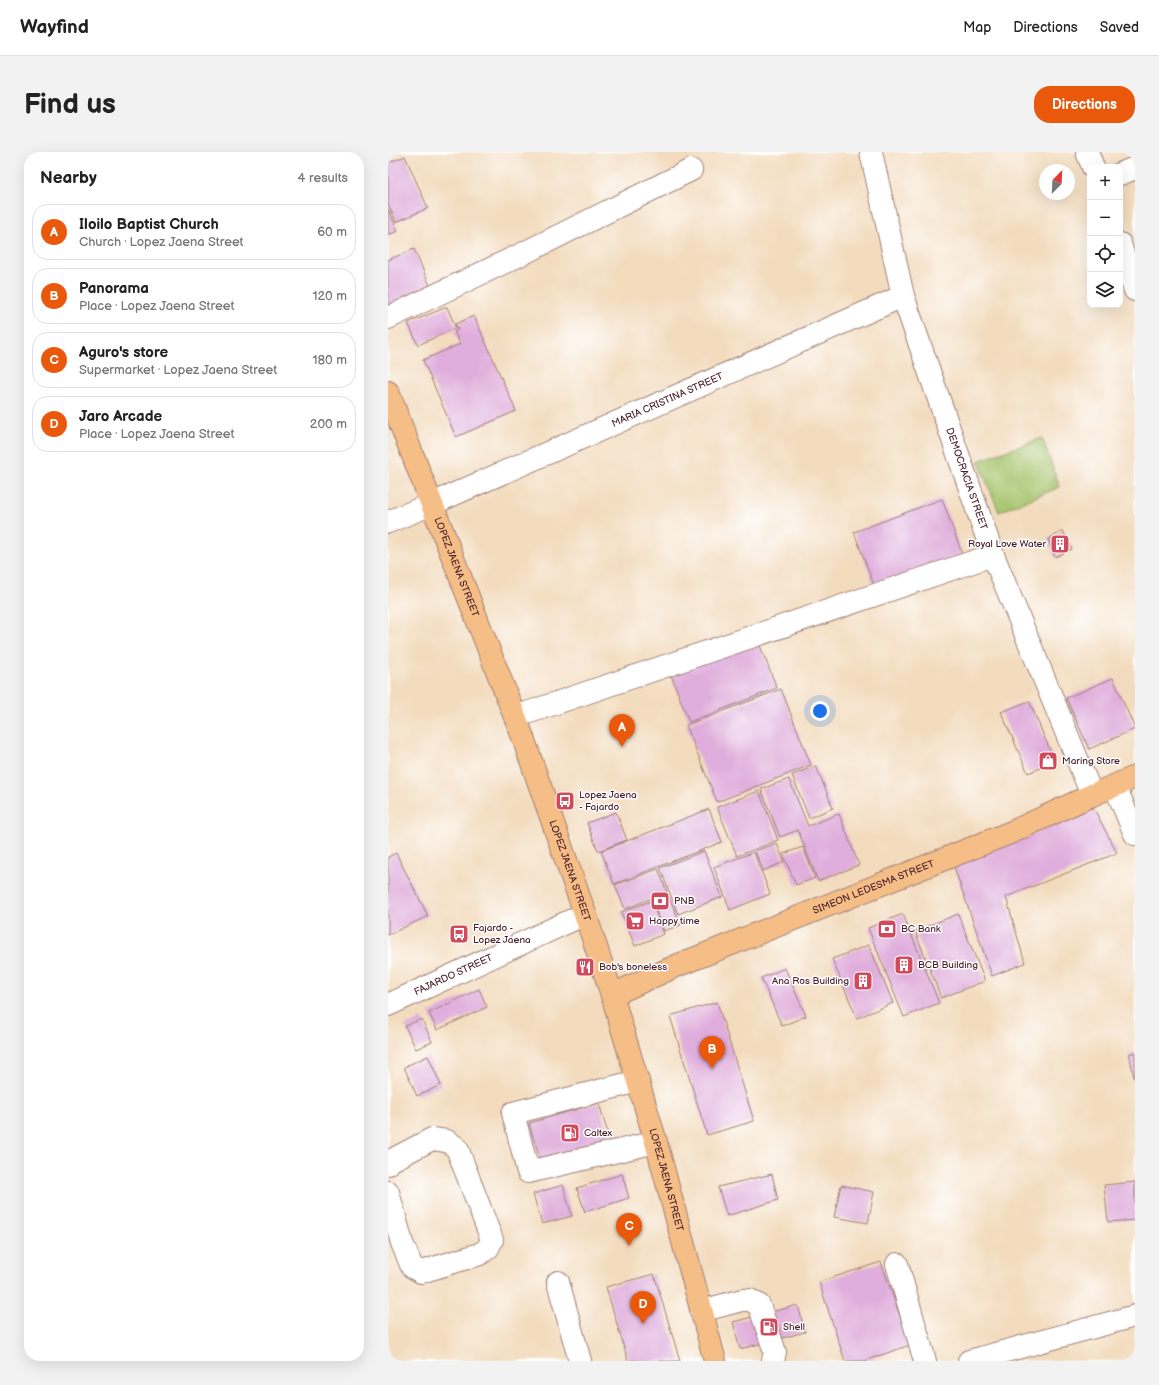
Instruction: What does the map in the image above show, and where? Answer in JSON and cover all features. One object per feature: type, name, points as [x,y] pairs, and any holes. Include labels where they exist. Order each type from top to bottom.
[{"type":"main road","name":"LOPEZ JAENA STREET","points":[[388,392],[515,717],[585,914],[612,995],[656,1142],[715,1361]]},
{"type":"main road","name":"SIMEON LEDESMA STREET","points":[[612,995],[676,966],[1012,832],[1135,777]]},
{"type":"street","name":"DEMOCRACIA STREET","points":[[871,152],[903,296],[993,555],[1092,795]]},
{"type":"street","points":[[1086,152],[1092,164]]},
{"type":"street","points":[[1123,173],[1135,168]]},
{"type":"street","points":[[388,318],[528,251],[690,170]]},
{"type":"street","points":[[1123,253],[1135,290]]},
{"type":"street","name":"MARIA CRISTINA STREET","points":[[388,522],[903,296]]},
{"type":"street","points":[[515,717],[993,555]]},
{"type":"street","points":[[1115,786],[1135,834]]},
{"type":"street","name":"FAJARDO STREET","points":[[388,1005],[585,914]]},
{"type":"street","points":[[638,1082],[513,1113],[528,1172],[656,1142]]},
{"type":"street","points":[[388,1164],[390,1161],[432,1139],[447,1141],[457,1148],[492,1240],[488,1248],[480,1254],[421,1272],[412,1267],[395,1246],[388,1192]]},
{"type":"street","points":[[896,1264],[925,1361]]},
{"type":"street","points":[[558,1282],[580,1361]]},
{"type":"street","points":[[701,1311],[742,1300],[750,1300],[759,1305],[775,1352],[773,1361]]},
{"type":"street","points":[[969,1361],[1135,1316]]},
{"type":"green space","points":[[1042,438],[1060,487],[999,512],[978,461]]},
{"type":"building","points":[[405,156],[428,208],[396,222],[388,204],[388,163]]},
{"type":"building","points":[[388,209],[398,231],[388,235]]},
{"type":"building","points":[[414,249],[433,293],[388,312],[388,260]]},
{"type":"building","points":[[447,307],[456,328],[418,345],[408,323]]},
{"type":"building","points":[[474,316],[516,411],[456,437],[423,360],[460,344],[454,331],[458,330],[455,324]]},
{"type":"building","points":[[942,499],[963,556],[875,588],[854,532]]},
{"type":"building","name":"Royal Love Water","points":[[1063,531],[1072,549],[1055,557],[1048,539]]},
{"type":"building","points":[[758,641],[777,688],[689,722],[671,675]]},
{"type":"building","points":[[1113,678],[1135,729],[1089,749],[1066,698]]},
{"type":"building","points":[[781,689],[811,765],[717,802],[686,725]]},
{"type":"building","points":[[1029,701],[1055,762],[1028,773],[1001,712]]},
{"type":"building","points":[[816,766],[833,808],[809,818],[792,775]]},
{"type":"building","points":[[789,779],[808,826],[839,814],[859,865],[818,881],[798,830],[780,837],[761,789]]},
{"type":"building","points":[[759,791],[778,840],[737,856],[717,807]]},
{"type":"building","points":[[1093,807],[1117,853],[1006,897],[1025,963],[992,976],[954,867]]},
{"type":"building","points":[[709,809],[722,842],[614,884],[601,851]]},
{"type":"building","points":[[616,812],[627,840],[598,851],[587,823]]},
{"type":"building","points":[[777,843],[784,862],[763,871],[755,851]]},
{"type":"building","points":[[803,847],[815,878],[796,885],[783,854]]},
{"type":"building","points":[[704,851],[722,897],[678,914],[660,868]]},
{"type":"building","points":[[754,852],[770,894],[730,910],[714,867]]},
{"type":"building","points":[[396,853],[428,916],[388,935],[388,857]]},
{"type":"building","points":[[658,869],[667,892],[625,909],[615,885]]},
{"type":"building","points":[[668,895],[681,925],[664,931],[652,901]]},
{"type":"building","points":[[651,901],[664,934],[635,946],[621,912]]},
{"type":"building","name":"BCB Building","points":[[903,914],[939,1003],[904,1017],[868,928]]},
{"type":"building","points":[[958,914],[985,981],[941,998],[915,931]]},
{"type":"building","name":"Ana Ros Building","points":[[869,945],[893,1003],[857,1018],[832,959]]},
{"type":"building","points":[[785,968],[806,1016],[782,1026],[761,978]]},
{"type":"building","points":[[479,989],[487,1007],[437,1030],[429,1013]]},
{"type":"building","points":[[717,1002],[754,1121],[707,1135],[670,1016]]},
{"type":"building","points":[[422,1019],[432,1042],[416,1049],[405,1026]]},
{"type":"building","points":[[1135,1052],[1135,1078],[1134,1078],[1129,1054]]},
{"type":"building","points":[[428,1056],[441,1085],[417,1096],[404,1067]]},
{"type":"building","name":"Caltex","points":[[599,1103],[611,1144],[541,1163],[529,1123]]},
{"type":"building","points":[[622,1174],[629,1198],[585,1212],[577,1188]]},
{"type":"building","points":[[772,1174],[778,1200],[727,1216],[718,1187]]},
{"type":"building","points":[[1135,1182],[1135,1220],[1108,1222],[1104,1185]]},
{"type":"building","points":[[563,1185],[572,1216],[542,1224],[533,1194]]},
{"type":"building","points":[[841,1185],[874,1192],[868,1223],[834,1217]]},
{"type":"building","points":[[881,1262],[910,1345],[864,1361],[845,1361],[819,1282]]},
{"type":"building","points":[[654,1274],[680,1361],[628,1361],[606,1287]]},
{"type":"building","name":"Shell","points":[[798,1305],[805,1332],[740,1349],[733,1322]]},
{"type":"place","name":"Royal Love Water","points":[[1060,544]]},
{"type":"place","name":"Iloilo Baptist Church","points":[[622,747]]},
{"type":"place","name":"Maring Store","points":[[1048,761]]},
{"type":"place","name":"Lopez Jaena - Fajardo","points":[[565,801]]},
{"type":"place","name":"PNB","points":[[660,901]]},
{"type":"place","name":"Happy time","points":[[635,921]]},
{"type":"place","name":"BC Bank","points":[[887,929]]},
{"type":"place","name":"Fajardo - Lopez Jaena","points":[[459,934]]},
{"type":"place","name":"BCB Building","points":[[904,965]]},
{"type":"place","name":"Bob's boneless","points":[[585,967]]},
{"type":"place","name":"Ana Ros Building","points":[[863,981]]},
{"type":"place","name":"Panorama","points":[[712,1069]]},
{"type":"place","name":"Caltex","points":[[570,1133]]},
{"type":"place","name":"Aguro's store","points":[[629,1246]]},
{"type":"place","name":"Jaro Arcade","points":[[643,1324]]},
{"type":"place","name":"Shell","points":[[769,1327]]}]
